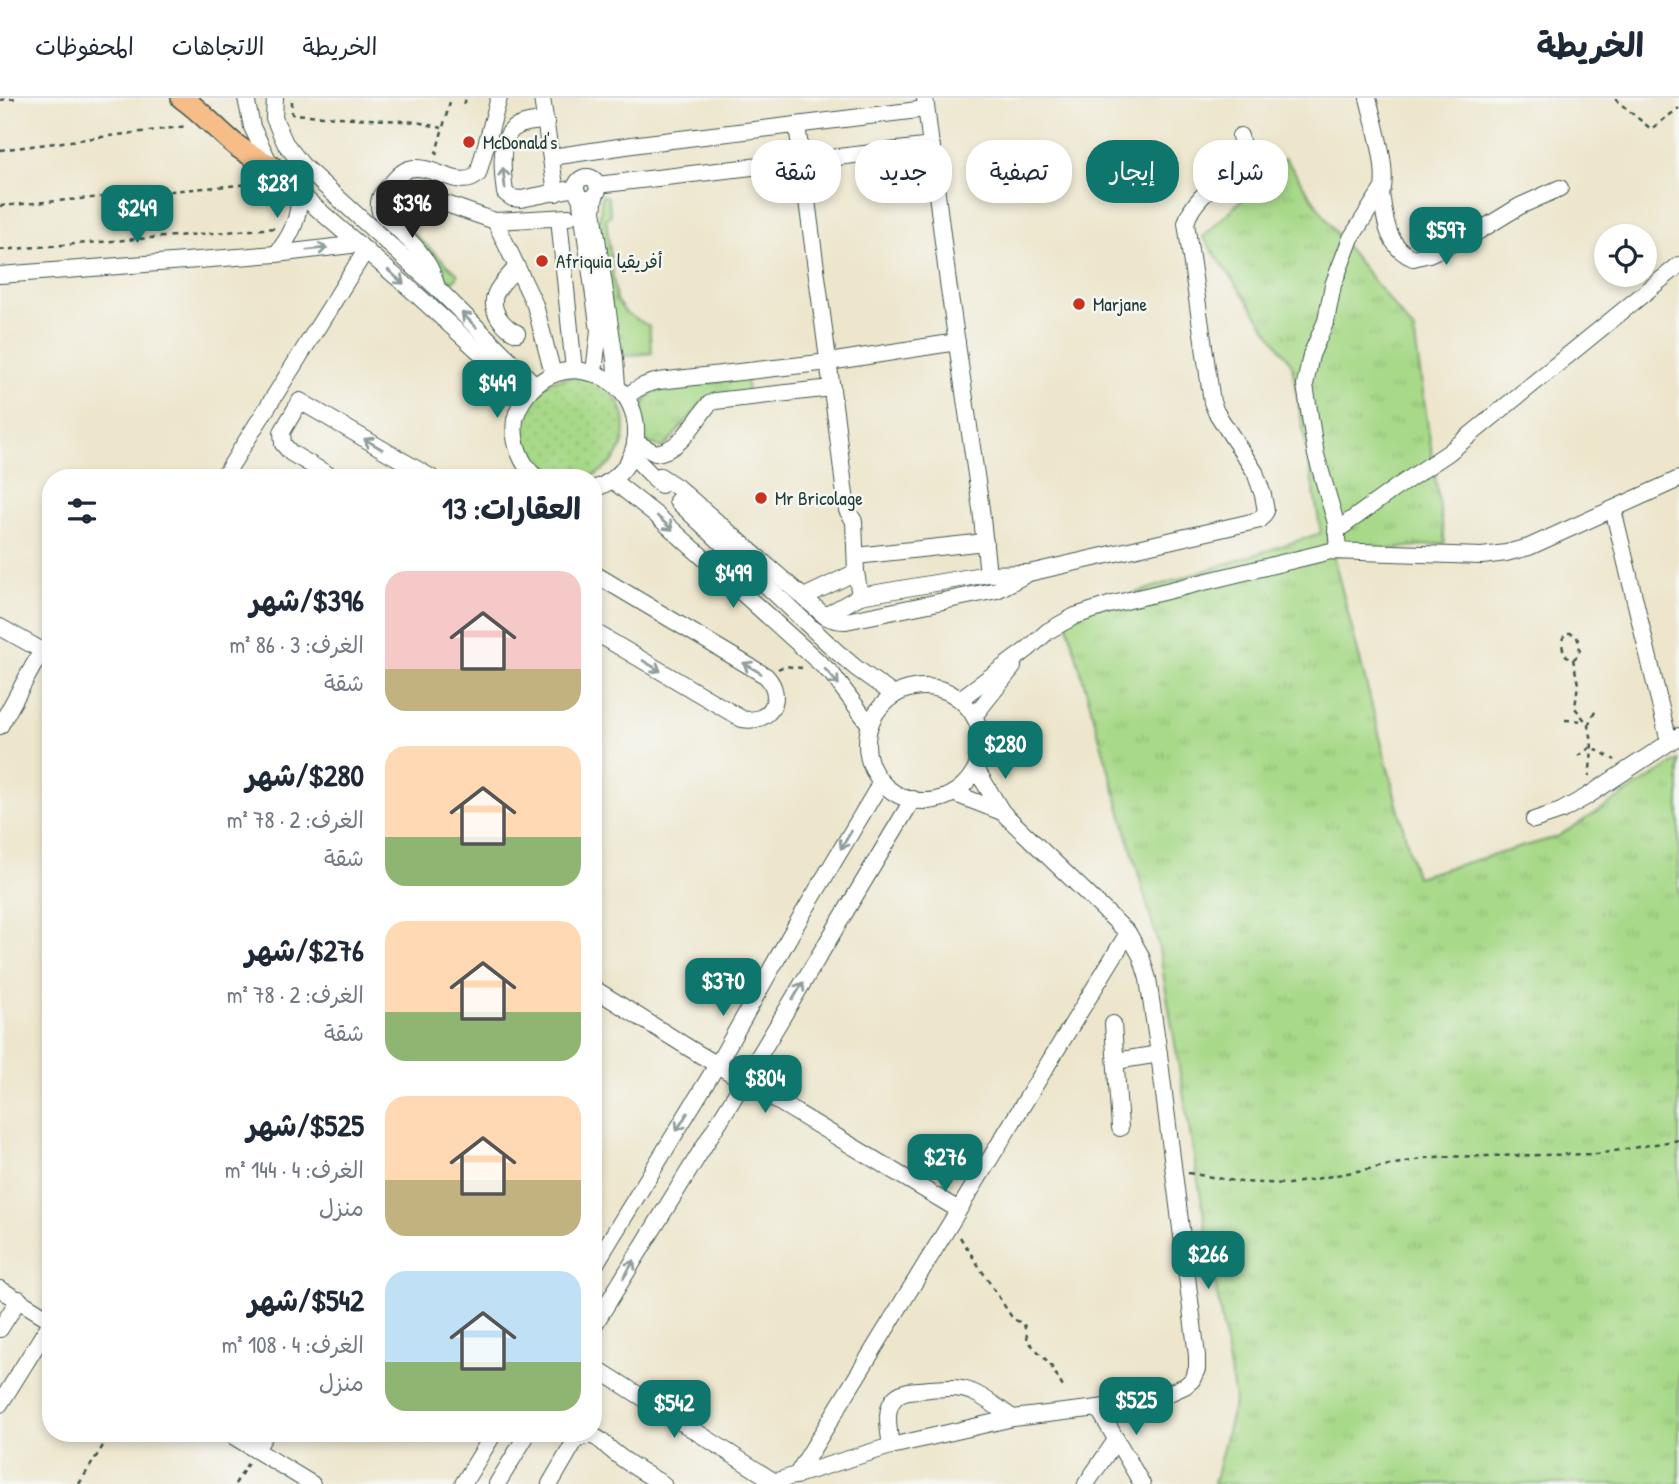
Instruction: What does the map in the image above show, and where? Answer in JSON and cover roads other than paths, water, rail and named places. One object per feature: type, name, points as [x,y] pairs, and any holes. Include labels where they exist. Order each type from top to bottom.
[{"type":"main road","points":[[182,98],[256,159],[268,174]]},
{"type":"street","points":[[246,98],[268,174],[299,194],[362,247],[505,375],[522,402]]},
{"type":"street","points":[[275,98],[274,118],[285,143],[303,166],[436,287],[535,385]]},
{"type":"street","points":[[436,287],[427,261],[380,212],[380,195],[407,169],[417,168],[470,181],[478,174],[499,98]]},
{"type":"street","points":[[542,98],[556,193]]},
{"type":"street","points":[[1368,98],[1382,162],[1384,179],[1381,192],[1391,240],[1413,258],[1429,254],[1479,231],[1520,206],[1560,188]]},
{"type":"street","points":[[552,157],[797,125],[925,103],[931,140]]},
{"type":"street","points":[[546,121],[518,126],[509,135],[502,159],[505,193],[517,200],[751,167]]},
{"type":"street","points":[[797,125],[799,140]]},
{"type":"street","points":[[825,616],[860,596],[988,574],[1029,573],[1261,520],[1266,511],[1255,472],[1212,402],[1186,223],[1195,203],[1240,165],[1243,154],[1240,136]]},
{"type":"street","points":[[587,191],[582,215],[598,331],[594,372]]},
{"type":"street","points":[[587,191],[594,215],[615,359],[622,392],[635,415],[637,435],[624,469],[602,485]]},
{"type":"street","points":[[1338,551],[1336,523],[1316,455],[1305,384],[1311,355],[1326,321],[1333,285],[1351,238],[1381,192]]},
{"type":"street","points":[[276,254],[284,246],[295,226],[299,194]]},
{"type":"street","points":[[438,201],[495,221],[582,215]]},
{"type":"street","points":[[808,203],[846,498],[854,521],[860,596]]},
{"type":"street","points":[[939,203],[988,574]]},
{"type":"street","points":[[559,218],[573,370]]},
{"type":"street","points":[[495,221],[535,305],[553,374]]},
{"type":"street","points":[[0,275],[362,247]]},
{"type":"street","points":[[228,469],[362,247]]},
{"type":"street","points":[[1336,531],[1448,453],[1679,265]]},
{"type":"street","points":[[516,268],[492,301],[494,310],[502,323],[512,331],[544,339]]},
{"type":"street","points":[[622,392],[659,381],[829,362],[957,342]]},
{"type":"street","points":[[528,469],[515,439],[515,420],[522,402],[535,385],[553,374],[573,370],[594,372],[622,392]]},
{"type":"street","points":[[658,478],[674,447],[709,404],[715,401],[832,388]]},
{"type":"street","points":[[319,469],[291,453],[283,444],[282,432],[300,401],[417,469]]},
{"type":"street","points":[[633,448],[655,453],[674,447]]},
{"type":"street","points":[[633,448],[658,478],[836,651],[894,695]]},
{"type":"street","points":[[658,478],[677,487],[831,620],[846,621],[996,590],[1029,573]]},
{"type":"street","points":[[960,699],[1048,631],[1086,612],[1331,551],[1482,556],[1506,553],[1529,547],[1679,478]]},
{"type":"street","points":[[612,480],[655,514],[832,674],[870,725]]},
{"type":"street","points":[[1534,820],[1561,811],[1586,797],[1674,739],[1613,509]]},
{"type":"street","points":[[804,597],[856,564],[985,541]]},
{"type":"street","points":[[602,578],[766,676],[774,687],[772,708],[762,718],[742,719],[602,636]]},
{"type":"street","points":[[0,627],[42,651]]},
{"type":"street","points":[[974,716],[1028,649]]},
{"type":"street","points":[[0,726],[42,659]]},
{"type":"street","points":[[912,687],[943,689],[960,699],[974,716],[979,729],[980,754],[976,769],[964,785],[953,793],[929,801],[902,797],[880,781],[869,760],[866,745],[876,712],[894,695],[912,687]]},
{"type":"street","points":[[602,1373],[771,1483],[891,1446],[1013,1418],[1098,1408],[1167,1394],[1192,1380],[1197,1369],[1197,1356],[1159,1054],[1145,967],[1128,933],[1002,812],[976,769]]},
{"type":"street","points":[[602,1253],[717,1065],[880,781]]},
{"type":"street","points":[[953,793],[1002,812]]},
{"type":"street","points":[[602,1312],[913,799]]},
{"type":"street","points":[[796,1476],[1128,933]]},
{"type":"street","points":[[602,994],[957,1209]]},
{"type":"street","points":[[1113,1024],[1120,1128]]},
{"type":"street","points":[[1116,1061],[1159,1054]]},
{"type":"street","points":[[0,1289],[42,1315]]},
{"type":"street","points":[[0,1329],[19,1299]]},
{"type":"street","points":[[0,1404],[42,1336]]},
{"type":"street","points":[[891,1446],[887,1420],[889,1411],[892,1401],[905,1391],[953,1387],[969,1391],[1013,1418]]},
{"type":"street","points":[[1098,1408],[1142,1484]]},
{"type":"street","points":[[1086,1484],[1116,1440]]},
{"type":"street","points":[[243,1442],[312,1484]]},
{"type":"street","points":[[256,1450],[261,1442]]},
{"type":"street","points":[[463,1484],[489,1442]]},
{"type":"street","points":[[497,1484],[523,1442]]},
{"type":"street","points":[[550,1484],[574,1442]]},
{"type":"street","points":[[602,1442],[627,1463],[663,1484]]},
{"type":"place","name":"McDonald's","points":[[469,142]]},
{"type":"place","name":"Afriquia أفريقيا","points":[[542,261]]},
{"type":"place","name":"Marjane","points":[[1079,304]]},
{"type":"place","name":"Mr Bricolage","points":[[761,498]]}]
